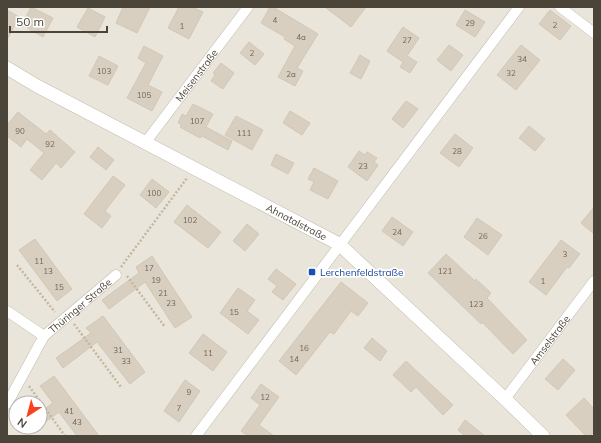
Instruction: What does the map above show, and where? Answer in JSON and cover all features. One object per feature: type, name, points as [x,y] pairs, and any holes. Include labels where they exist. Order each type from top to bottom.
[{"type":"street","name":"Meisenstraße","points":[[145,142],[248,7]]},
{"type":"street","points":[[196,436],[339,244],[519,7]]},
{"type":"street","points":[[560,7],[594,33]]},
{"type":"street","name":"Ahnatalstraße","points":[[7,68],[37,86],[339,244],[506,399],[543,436]]},
{"type":"street","name":"Thüringer Straße","points":[[7,404],[44,336],[121,274]]},
{"type":"street","name":"Amselstraße","points":[[506,399],[594,281]]},
{"type":"street","name":"Thüringer Straße","points":[[7,311],[44,336]]},
{"type":"path","points":[[165,327],[121,274],[195,168]]},
{"type":"path","points":[[16,270],[18,265],[65,318],[120,387]]},
{"type":"path","points":[[20,380],[29,385],[35,395]]},
{"type":"path","points":[[48,413],[65,436]]},
{"type":"shaded area","points":[[7,7],[594,7],[594,436],[7,436]]},
{"type":"building","points":[[31,7],[53,18],[43,37],[22,25]]},
{"type":"building","points":[[123,7],[150,7],[137,33],[116,23]]},
{"type":"building","points":[[179,7],[192,7],[203,12],[189,39],[168,28]]},
{"type":"building","points":[[270,7],[273,7],[318,34],[297,68],[303,71],[295,86],[278,77],[295,46],[284,39],[285,37],[261,23]]},
{"type":"building","points":[[325,7],[366,7],[351,27]]},
{"type":"building","points":[[88,8],[105,17],[95,37],[77,27]]},
{"type":"building","points":[[7,10],[19,17],[7,40]]},
{"type":"building","points":[[465,10],[485,22],[475,37],[456,25]]},
{"type":"building","points":[[550,10],[571,26],[560,40],[539,24]]},
{"type":"building","points":[[403,27],[419,38],[407,56],[417,62],[410,73],[400,67],[404,61],[403,62],[387,51]]},
{"type":"building","points":[[249,42],[264,54],[255,65],[240,53]]},
{"type":"building","points":[[449,45],[463,55],[451,71],[437,60]]},
{"type":"building","points":[[521,45],[540,60],[516,90],[497,75]]},
{"type":"building","points":[[144,46],[163,56],[148,85],[162,92],[152,111],[127,98],[146,63],[138,58]]},
{"type":"building","points":[[360,55],[370,61],[361,79],[350,73]]},
{"type":"building","points":[[99,56],[118,66],[108,85],[89,76]]},
{"type":"building","points":[[221,63],[234,73],[223,89],[211,81],[215,75],[213,73]]},
{"type":"building","points":[[406,101],[418,109],[403,128],[392,119]]},
{"type":"building","points":[[193,104],[213,114],[206,127],[232,141],[228,150],[202,136],[200,138],[180,127],[182,125],[178,123],[182,114],[186,116]]},
{"type":"building","points":[[290,111],[310,123],[302,135],[283,123]]},
{"type":"building","points":[[18,112],[46,134],[50,130],[75,152],[61,168],[56,163],[42,180],[30,170],[44,153],[27,139],[21,147],[7,136],[7,125]]},
{"type":"building","points":[[236,116],[263,130],[252,150],[225,135]]},
{"type":"building","points":[[529,126],[545,139],[535,151],[519,138]]},
{"type":"building","points":[[455,134],[473,148],[459,167],[440,153]]},
{"type":"building","points":[[98,147],[114,160],[106,170],[90,157]]},
{"type":"building","points":[[359,151],[365,155],[367,152],[377,158],[374,162],[378,165],[367,181],[348,167]]},
{"type":"building","points":[[276,154],[294,163],[288,174],[271,165]]},
{"type":"building","points":[[314,168],[338,181],[328,199],[310,190],[314,182],[308,179]]},
{"type":"building","points":[[113,176],[125,185],[105,211],[111,216],[102,228],[84,214]]},
{"type":"building","points":[[152,179],[169,192],[156,208],[140,195]]},
{"type":"building","points":[[187,205],[221,232],[208,248],[174,222]]},
{"type":"building","points":[[594,207],[594,234],[581,223]]},
{"type":"building","points":[[392,217],[413,232],[403,246],[382,231]]},
{"type":"building","points":[[477,218],[502,235],[488,255],[464,237]]},
{"type":"building","points":[[247,224],[259,234],[245,251],[233,241]]},
{"type":"building","points":[[35,239],[72,289],[57,301],[19,250]]},
{"type":"building","points":[[561,240],[580,254],[569,268],[567,267],[546,295],[529,282]]},
{"type":"building","points":[[446,254],[475,281],[476,279],[491,293],[487,298],[527,340],[513,354],[482,322],[481,324],[428,273]]},
{"type":"building","points":[[152,256],[192,317],[175,328],[145,282],[109,309],[102,300],[139,273],[136,267]]},
{"type":"building","points":[[276,269],[296,284],[283,300],[272,292],[277,286],[268,279]]},
{"type":"building","points":[[341,282],[368,303],[358,316],[351,311],[334,334],[330,332],[296,375],[279,361]]},
{"type":"building","points":[[238,288],[255,300],[247,311],[259,320],[248,334],[220,313]]},
{"type":"building","points":[[103,316],[145,372],[130,384],[97,342],[63,368],[56,358],[91,333],[86,328]]},
{"type":"building","points":[[203,334],[227,352],[213,371],[189,353]]},
{"type":"building","points":[[372,338],[387,351],[380,361],[364,348]]},
{"type":"building","points":[[563,359],[575,370],[558,390],[545,379]]},
{"type":"building","points":[[406,361],[453,405],[443,415],[416,387],[411,392],[393,375]]},
{"type":"building","points":[[54,376],[99,436],[77,436],[59,412],[48,420],[48,406],[53,403],[40,386]]},
{"type":"building","points":[[185,380],[200,391],[179,422],[164,411]]},
{"type":"building","points":[[261,384],[279,397],[259,425],[274,436],[248,436],[241,431],[260,405],[251,398]]},
{"type":"building","points":[[584,398],[594,409],[594,432],[590,436],[586,436],[566,415]]},
{"type":"building","points":[[465,420],[485,436],[465,436],[458,430]]},
{"type":"place","name":"Lerchenfeldstraße","points":[[312,272]]}]
